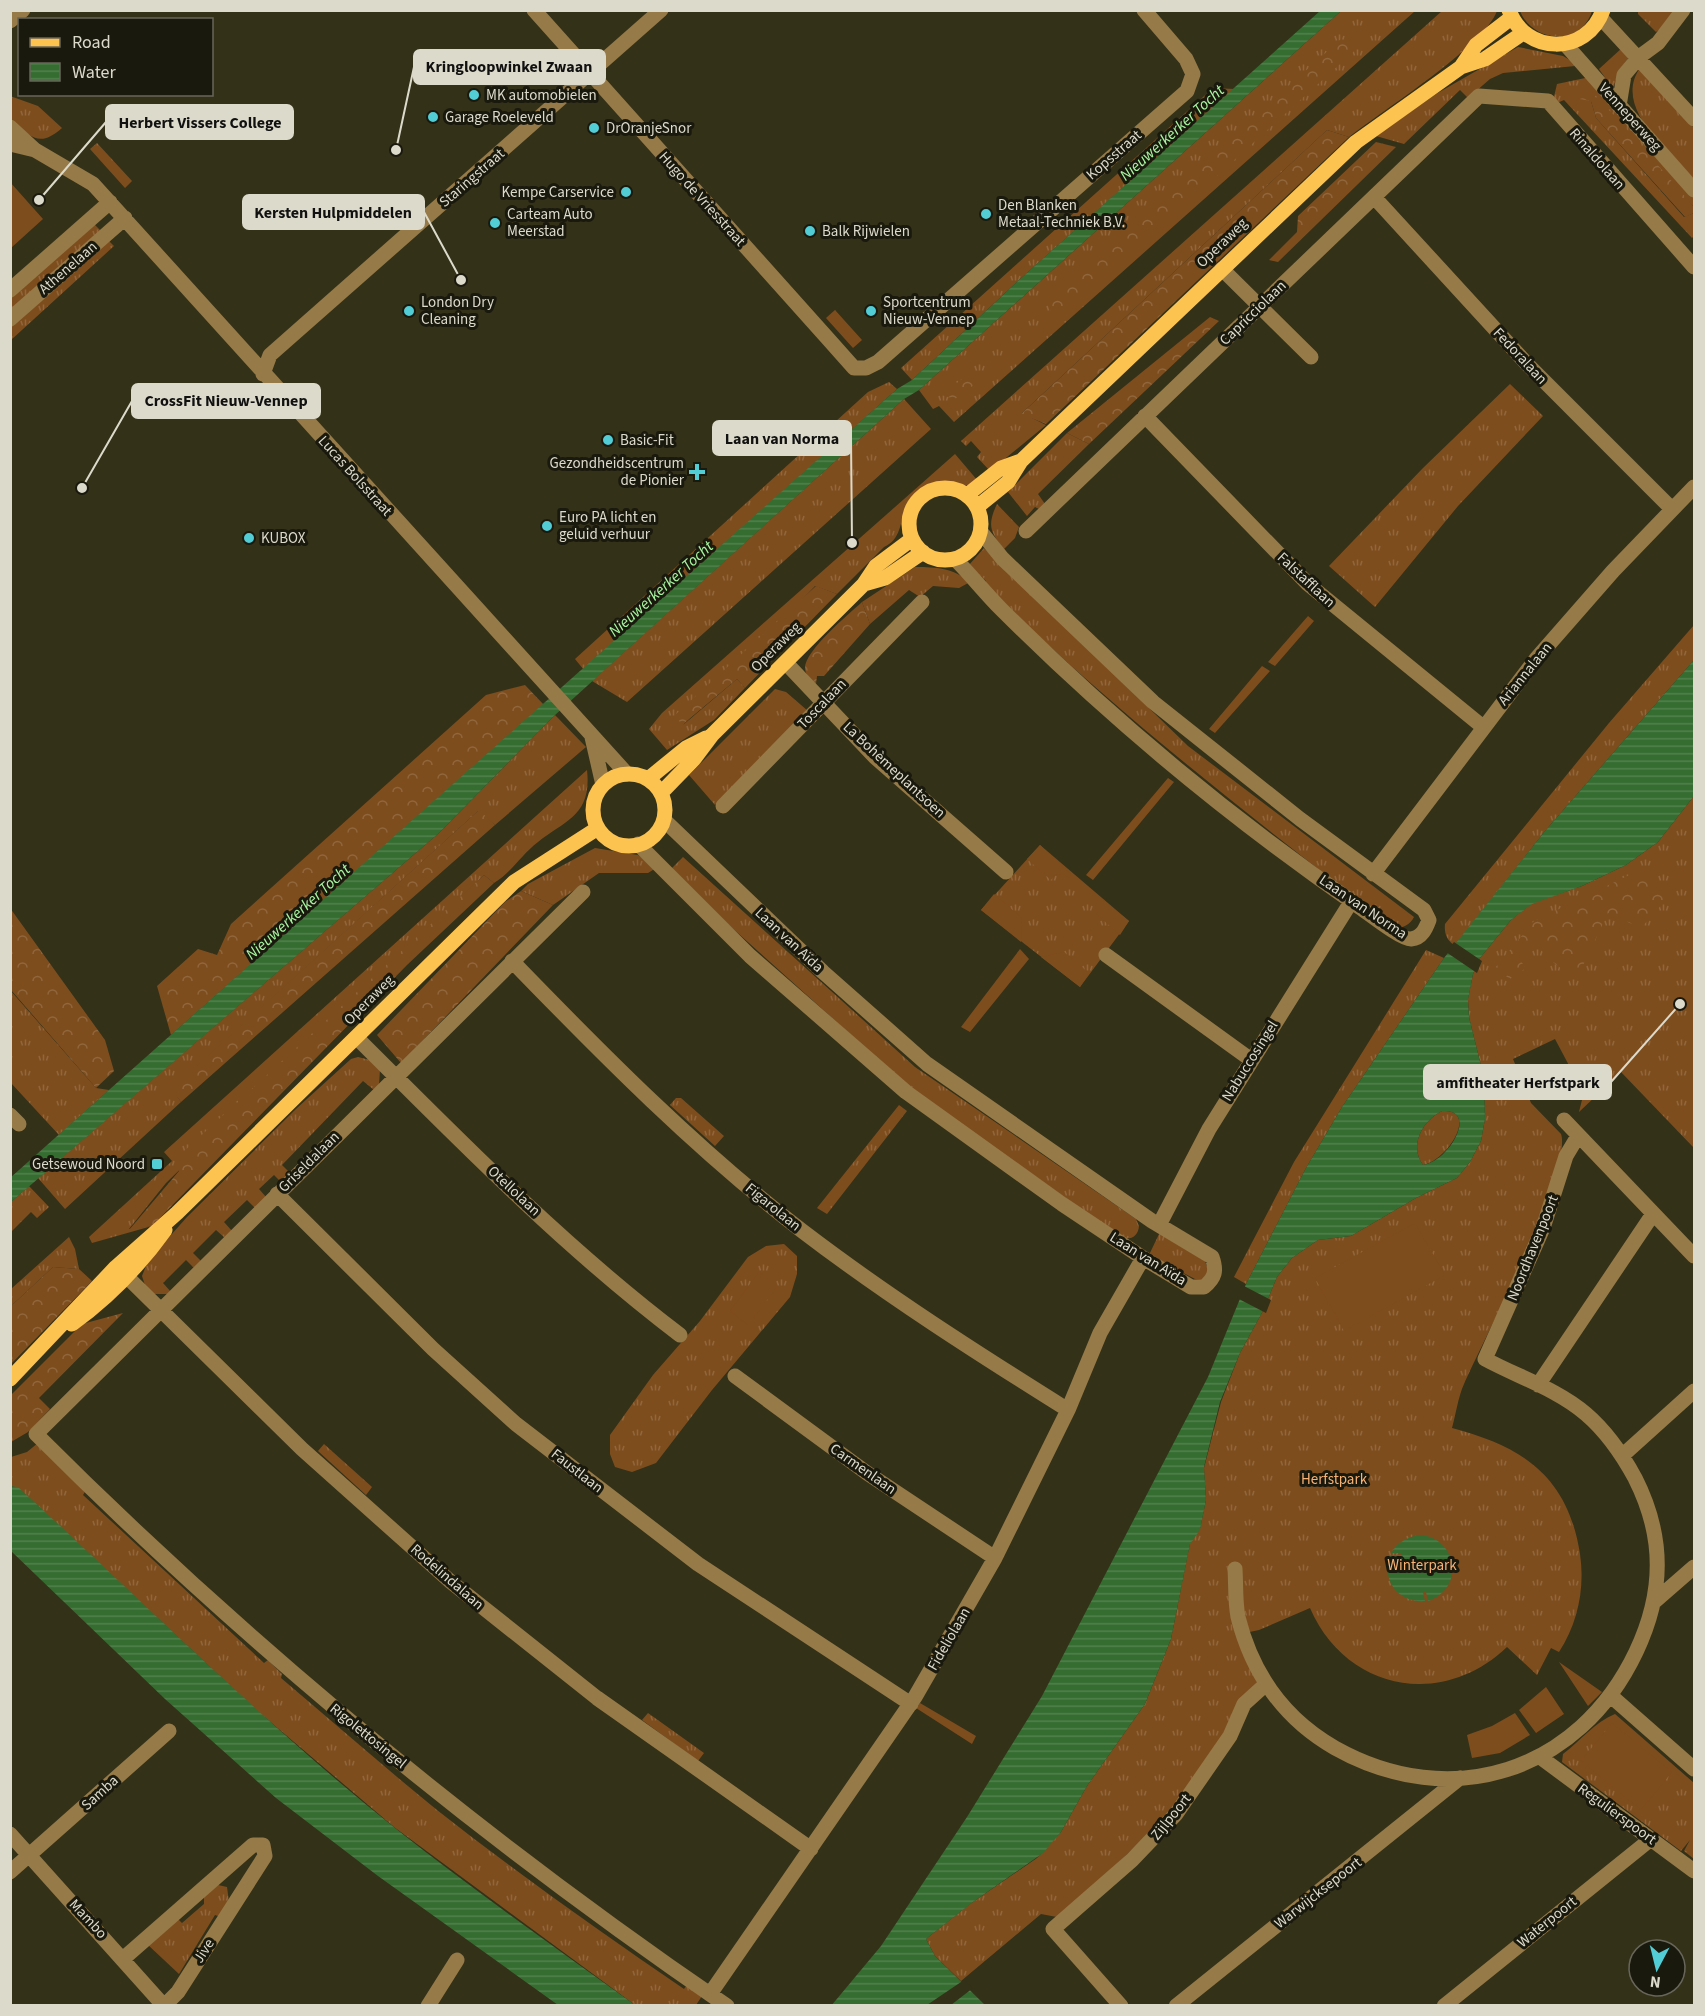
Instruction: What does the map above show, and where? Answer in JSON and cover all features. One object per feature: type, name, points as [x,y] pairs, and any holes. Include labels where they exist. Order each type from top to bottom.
[{"type":"main road","points":[[1510,14],[1523,33],[1543,44],[1566,45],[1592,30],[1602,14]]},
{"type":"main road","name":"Operaweg","points":[[1461,67],[1476,45],[1510,14]]},
{"type":"main road","name":"Operaweg","points":[[977,507],[1008,482],[1021,461],[1356,142],[1461,67],[1485,59],[1523,33]]},
{"type":"main road","name":"Operaweg","points":[[967,495],[1001,468],[1021,461]]},
{"type":"main road","points":[[937,489],[957,490],[967,495],[977,507],[982,524],[981,532],[971,549],[955,559],[938,560],[923,552],[912,539],[910,518],[919,500],[937,489]]},
{"type":"main road","name":"Operaweg","points":[[661,793],[694,759],[712,735],[864,584],[876,566],[912,539]]},
{"type":"main road","name":"Operaweg","points":[[864,584],[885,578],[923,552]]},
{"type":"main road","name":"Operaweg","points":[[648,779],[686,748],[712,735]]},
{"type":"main road","points":[[627,774],[648,779],[661,793],[664,801],[664,820],[652,837],[638,844],[623,845],[613,842],[598,828],[593,808],[603,785],[617,776],[627,774]]},
{"type":"main road","name":"Operaweg","points":[[10,1379],[514,882],[598,828]]},
{"type":"street","points":[[10,21],[22,10]]},
{"type":"street","name":"Hugo de Vriesstraat","points":[[534,10],[854,368],[866,368],[878,362]]},
{"type":"street","name":"Staringstraat","points":[[262,374],[270,355],[661,10]]},
{"type":"street","name":"Kopsstraat","points":[[878,362],[1187,91],[1193,74],[1186,59],[1144,10]]},
{"type":"street","points":[[1619,106],[1624,75],[1639,57],[1658,43],[1683,10]]},
{"type":"street","points":[[1602,14],[1695,119]]},
{"type":"street","name":"Venneperweg","points":[[1566,45],[1695,190]]},
{"type":"street","name":"Capricciolaan","points":[[1026,531],[1479,96]]},
{"type":"street","name":"Rinaldolaan","points":[[1479,96],[1548,101],[1695,267]]},
{"type":"street","name":"Lucas Bolsstraat","points":[[10,127],[35,150],[93,184],[569,713],[591,736],[605,746],[627,774]]},
{"type":"street","name":"Lucas Bolsstraat","points":[[10,144],[35,150]]},
{"type":"street","name":"Fedoralaan","points":[[1374,197],[1527,364],[1672,509]]},
{"type":"street","name":"Athenelaan","points":[[10,290],[110,202]]},
{"type":"street","name":"Athenelaan","points":[[10,319],[125,218]]},
{"type":"street","points":[[1222,269],[1311,357]]},
{"type":"street","name":"Falstafflaan","points":[[1145,416],[1308,584],[1483,727]]},
{"type":"street","name":"Ariannalaan","points":[[1373,874],[1536,659],[1613,571],[1695,487]]},
{"type":"street","name":"Laan van Norma","points":[[955,559],[1036,643],[1173,766],[1351,902],[1406,938],[1412,939],[1423,933],[1429,920],[1424,910],[1373,874],[1216,753],[1154,702],[1002,558],[981,532]]},
{"type":"street","name":"Toscalaan","points":[[723,806],[922,602]]},
{"type":"street","name":"La Bohèmeplantsoen","points":[[786,663],[875,757],[1006,872]]},
{"type":"street","name":"Lucas Bolsstraat","points":[[591,736],[603,785]]},
{"type":"street","name":"Laan van Aïda","points":[[638,844],[750,956],[906,1092],[1062,1204],[1191,1287],[1204,1287],[1212,1281],[1216,1272],[1212,1257],[1159,1225],[927,1064],[823,972],[664,820]]},
{"type":"street","name":"Griseldalaan","points":[[36,1434],[583,892]]},
{"type":"street","name":"Nabuccosingel","points":[[1159,1225],[1209,1129],[1250,1059],[1351,902]]},
{"type":"street","points":[[1106,955],[1250,1059]]},
{"type":"street","name":"Figarolaan","points":[[512,961],[650,1097],[733,1174],[799,1228],[932,1324],[1068,1410]]},
{"type":"street","name":"Otellolaan","points":[[357,1038],[461,1142],[635,1301],[680,1335]]},
{"type":"street","points":[[1564,1120],[1695,1256]]},
{"type":"street","name":"Noordhavenpoort","points":[[1538,1384],[1485,1359],[1550,1212],[1566,1156],[1578,1136]]},
{"type":"street","name":"Faustlaan","points":[[277,1194],[433,1348],[516,1424],[698,1564],[911,1704]]},
{"type":"street","points":[[1235,1569],[1238,1616],[1265,1685],[1307,1728],[1356,1759],[1401,1774],[1460,1779],[1492,1774],[1540,1757],[1578,1732],[1611,1696],[1642,1640],[1655,1601],[1657,1560],[1653,1528],[1641,1492],[1623,1455],[1598,1424],[1580,1408],[1538,1384],[1653,1214]]},
{"type":"street","name":"Fideliolaan","points":[[710,1994],[911,1704],[995,1558],[1068,1410],[1100,1333],[1143,1257]]},
{"type":"street","name":"Rodelindalaan","points":[[121,1272],[158,1311],[302,1449],[451,1582],[597,1698],[811,1849]]},
{"type":"street","name":"Carmenlaan","points":[[735,1376],[867,1473],[995,1558]]},
{"type":"street","points":[[1623,1455],[1695,1391]]},
{"type":"street","name":"Rigolettosingel","points":[[36,1434],[206,1597],[326,1701],[496,1840],[727,2006]]},
{"type":"street","points":[[1655,1601],[1695,1566]]},
{"type":"street","name":"Zijlpoort","points":[[1121,2006],[1053,1929],[1132,1860],[1176,1814],[1230,1736],[1244,1704],[1265,1685]]},
{"type":"street","points":[[1611,1696],[1695,1769]]},
{"type":"street","name":"Samba","points":[[10,1872],[169,1731]]},
{"type":"street","name":"Regulierspoort","points":[[1540,1757],[1695,1871]]},
{"type":"street","name":"Warwijcksepoort","points":[[1176,2006],[1460,1779]]},
{"type":"street","name":"Mambo","points":[[10,1834],[124,1958],[164,2006]]},
{"type":"street","name":"Waterpoort","points":[[1444,2006],[1651,1839]]},
{"type":"street","name":"Jive","points":[[124,1958],[253,1845],[263,1845],[265,1856],[178,1992],[164,2006]]},
{"type":"street","points":[[219,1876],[240,1894]]},
{"type":"street","points":[[428,2006],[458,1960]]},
{"type":"green space","points":[[1341,11],[1415,11],[954,422],[939,406],[933,409],[919,390]]},
{"type":"green space","points":[[1442,11],[1497,11],[1473,42],[1349,137],[1327,130],[1022,413],[1046,425],[990,471],[977,457],[981,452],[971,441],[966,446],[961,441]]},
{"type":"green space","points":[[1520,11],[1592,11],[1586,23],[1578,31],[1557,36],[1546,35],[1535,30],[1526,22]]},
{"type":"green space","points":[[1638,11],[1674,11],[1666,25],[1656,32],[1638,14]]},
{"type":"green space","points":[[1341,39],[1362,44],[1056,322],[1047,303]]},
{"type":"green space","points":[[1518,47],[1563,56],[1575,66],[1503,73],[1490,79],[1468,98],[1460,90],[1404,144],[1376,136],[1436,94]]},
{"type":"green space","points":[[1622,48],[1630,56],[1619,70],[1613,89],[1599,69]]},
{"type":"green space","points":[[1640,68],[1694,128],[1694,179],[1659,143],[1638,114],[1633,98],[1633,83]]},
{"type":"green space","points":[[1590,77],[1694,198],[1694,207],[1591,101],[1596,118],[1684,217],[1694,213],[1694,236],[1692,238],[1564,100],[1555,104],[1553,101],[1557,84]]},
{"type":"green space","points":[[1581,83],[1617,118],[1694,207],[1694,213],[1685,217],[1596,118],[1591,101],[1574,98],[1574,90]]},
{"type":"green space","points":[[1213,88],[1234,89],[1019,280],[912,380],[901,368]]},
{"type":"green space","points":[[10,96],[38,106],[62,128],[47,138],[31,136],[11,122]]},
{"type":"green space","points":[[1327,130],[1349,137],[1046,424],[1021,414]]},
{"type":"green space","points":[[1376,142],[1396,147],[1278,262],[1269,260],[1297,232],[1298,216]]},
{"type":"green space","points":[[97,143],[132,181],[125,188],[90,149]]},
{"type":"green space","points":[[10,182],[43,219],[11,248],[10,248]]},
{"type":"green space","points":[[93,223],[101,231],[11,311],[11,296]]},
{"type":"green space","points":[[107,239],[114,246],[11,340],[10,325]]},
{"type":"green space","points":[[835,310],[862,340],[853,348],[826,318]]},
{"type":"green space","points":[[1210,317],[1219,321],[1089,444],[1067,433]]},
{"type":"green space","points":[[970,373],[982,379],[955,399],[941,395]]},
{"type":"green space","points":[[889,382],[897,389],[584,670],[575,659],[868,392]]},
{"type":"green space","points":[[1510,384],[1543,416],[1458,506],[1375,607],[1329,566],[1423,468]]},
{"type":"green space","points":[[904,399],[931,429],[627,702],[592,681]]},
{"type":"green space","points":[[1067,433],[1089,444],[1038,494],[1045,504],[1041,510],[1035,507],[1027,516],[1008,492]]},
{"type":"green space","points":[[955,454],[978,481],[964,486],[932,485],[915,493],[909,500],[896,537],[837,594],[815,586],[683,725],[737,679],[745,688],[714,720],[667,750],[649,729],[662,713]]},
{"type":"green space","points":[[997,504],[1019,527],[1015,538],[1004,549],[993,533],[991,523]]},
{"type":"green space","points":[[984,548],[1188,746],[1414,917],[1410,922],[1403,927],[1394,928],[1185,763],[1084,677],[986,586],[986,581],[969,565]]},
{"type":"green space","points":[[915,567],[944,569],[970,582],[959,588],[933,586],[920,597],[909,590],[870,624],[862,602]]},
{"type":"green space","points":[[816,586],[837,594],[745,688],[737,679],[682,725],[675,715]]},
{"type":"green space","points":[[862,602],[870,624],[824,676],[817,676],[816,684],[806,674],[807,661],[819,643]]},
{"type":"green space","points":[[1308,616],[1314,621],[1275,666],[1268,662]]},
{"type":"green space","points":[[1694,625],[1694,660],[1545,831],[1455,946],[1447,936],[1445,924],[1609,723]]},
{"type":"green space","points":[[1262,666],[1270,671],[1215,733],[1209,729]]},
{"type":"green space","points":[[525,685],[544,705],[171,1035],[157,986],[198,949],[217,955],[231,924],[486,695]]},
{"type":"green space","points":[[775,689],[786,692],[808,711],[715,805],[689,775]]},
{"type":"green space","points":[[555,715],[586,747],[495,825],[478,811],[172,1089],[181,1102],[65,1209],[38,1178],[439,833]]},
{"type":"green space","points":[[587,770],[585,797],[575,815],[532,847],[494,883],[484,875],[166,1183],[129,1229],[152,1226],[92,1243],[89,1237],[172,1161],[164,1152]]},
{"type":"green space","points":[[1168,778],[1174,782],[1093,880],[1086,875]]},
{"type":"green space","name":"Herfstpark","points":[[1694,796],[1694,1148],[1621,1072],[1579,1112],[1583,1096],[1574,1094],[1572,1071],[1555,1039],[1513,1059],[1531,1103],[1561,1134],[1561,1153],[1553,1182],[1524,1256],[1462,1389],[1452,1428],[1501,1445],[1521,1456],[1553,1485],[1565,1504],[1574,1527],[1580,1554],[1582,1580],[1575,1617],[1566,1641],[1559,1652],[1551,1648],[1537,1675],[1507,1647],[1481,1667],[1454,1679],[1426,1684],[1398,1682],[1371,1673],[1347,1658],[1326,1636],[1310,1608],[1259,1630],[1240,1634],[1259,1684],[1184,1793],[1139,1842],[1057,1917],[1041,1914],[961,1981],[935,1956],[926,1939],[970,1904],[1037,1858],[1061,1832],[1087,1786],[1145,1704],[1171,1639],[1190,1543],[1200,1529],[1206,1500],[1204,1468],[1221,1402],[1240,1353],[1263,1311],[1277,1277],[1292,1258],[1318,1240],[1351,1236],[1416,1198],[1457,1178],[1470,1162],[1481,1141],[1485,1119],[1484,1078],[1469,1017],[1468,999],[1473,974],[1480,958],[1511,920],[1532,903],[1582,886],[1626,865],[1658,842]]},
{"type":"green space","points":[[479,810],[495,825],[181,1102],[171,1089]]},
{"type":"green space","points":[[1040,845],[1129,921],[1080,987],[981,910]]},
{"type":"green space","points":[[1040,845],[1071,874],[1069,878],[1055,874],[1051,880],[1027,859]]},
{"type":"green space","points":[[595,848],[638,855],[656,868],[648,873],[599,873],[553,905],[521,891],[528,884]]},
{"type":"green space","points":[[683,857],[915,1067],[1136,1219],[1139,1226],[1136,1235],[1132,1238],[1122,1238],[909,1087],[669,871]]},
{"type":"green space","points":[[1646,867],[1655,882],[1651,888],[1672,893],[1641,928],[1608,913],[1576,980],[1544,955],[1535,935],[1516,955],[1526,968],[1510,979],[1495,968],[1534,921]]},
{"type":"green space","points":[[484,875],[494,883],[407,965],[152,1226],[129,1230],[179,1171],[181,1154]]},
{"type":"green space","points":[[521,891],[553,905],[401,1063],[377,1035],[505,902]]},
{"type":"green space","points":[[1094,893],[1129,921],[1120,935],[1094,912]]},
{"type":"green space","points":[[994,894],[1022,918],[1021,942],[981,910]]},
{"type":"green space","points":[[10,908],[105,1040],[114,1071],[96,1088],[11,990]]},
{"type":"green space","points":[[1020,949],[1029,959],[970,1032],[961,1027]]},
{"type":"green space","points":[[1426,950],[1444,958],[1342,1107],[1306,1168],[1246,1284],[1234,1277],[1294,1162]]},
{"type":"green space","points":[[1064,952],[1089,973],[1080,987],[1041,957]]},
{"type":"green space","points":[[10,990],[96,1088],[109,1090],[59,1135],[11,1083]]},
{"type":"green space","points":[[358,1057],[370,1060],[380,1069],[379,1085],[374,1090],[363,1081],[282,1165],[290,1173],[281,1182],[274,1175],[259,1189],[266,1197],[255,1208],[247,1200],[224,1222],[232,1231],[225,1238],[216,1230],[193,1253],[201,1261],[194,1268],[186,1260],[163,1283],[171,1292],[153,1294],[145,1285],[142,1276],[148,1261],[187,1217],[297,1108],[351,1059]]},
{"type":"green space","points":[[676,1098],[681,1098],[724,1136],[715,1146],[670,1105]]},
{"type":"green space","points":[[899,1105],[907,1111],[827,1214],[817,1208]]},
{"type":"green space","points":[[1442,1111],[1453,1112],[1458,1117],[1459,1125],[1456,1135],[1442,1154],[1423,1165],[1417,1150],[1420,1135],[1429,1121]]},
{"type":"green space","points":[[29,1186],[49,1207],[37,1218],[31,1212],[11,1232],[11,1202]]},
{"type":"green space","points":[[1415,1223],[1445,1275],[1344,1331],[1315,1278]]},
{"type":"green space","points":[[1160,1232],[1205,1261],[1209,1272],[1202,1280],[1195,1279],[1149,1255]]},
{"type":"green space","points":[[69,1237],[75,1249],[79,1269],[53,1267],[11,1306],[11,1289]]},
{"type":"green space","points":[[784,1244],[797,1256],[797,1274],[790,1297],[712,1390],[656,1463],[632,1472],[615,1467],[610,1454],[610,1435],[653,1375],[700,1321],[748,1257],[766,1246]]},
{"type":"green space","points":[[53,1267],[79,1269],[92,1281],[11,1364],[11,1306]]},
{"type":"green space","points":[[759,1272],[777,1287],[748,1325],[730,1311]]},
{"type":"green space","points":[[123,1313],[39,1398],[50,1409],[28,1432],[11,1442],[11,1395],[82,1324]]},
{"type":"green space","points":[[38,1443],[86,1490],[83,1495],[264,1663],[268,1660],[282,1674],[281,1678],[437,1810],[528,1879],[684,1989],[687,1985],[702,1996],[696,2005],[635,2005],[394,1827],[254,1708],[18,1488],[11,1486],[11,1457],[27,1452]]},
{"type":"green space","points":[[324,1444],[372,1487],[366,1495],[318,1451]]},
{"type":"green space","points":[[1559,1662],[1602,1692],[1588,1706]]},
{"type":"green space","points":[[1546,1687],[1564,1714],[1536,1733],[1519,1710]]},
{"type":"green space","points":[[920,1703],[976,1736],[972,1744],[916,1708]]},
{"type":"green space","points":[[648,1713],[704,1753],[698,1761],[642,1720]]},
{"type":"green space","points":[[1515,1713],[1530,1735],[1500,1753],[1472,1758],[1467,1735],[1492,1726]]},
{"type":"green space","points":[[1615,1714],[1694,1783],[1694,1859],[1684,1851],[1690,1840],[1681,1851],[1562,1762],[1563,1754],[1594,1727]]},
{"type":"green space","points":[[1612,1723],[1672,1772],[1641,1810],[1581,1761]]},
{"type":"green space","points":[[218,1885],[227,1887],[229,1902],[221,1917],[215,1915],[179,1974],[147,1944],[177,1918],[182,1923],[204,1904],[204,1895]]},
{"type":"water","points":[[1320,11],[1341,11],[919,390],[904,399],[555,715],[439,833],[11,1202],[10,1178],[897,389],[912,380],[1019,280]]},
{"type":"water","points":[[1694,660],[1694,796],[1658,842],[1626,865],[1582,886],[1532,904],[1511,920],[1480,958],[1473,974],[1468,1000],[1469,1017],[1484,1078],[1485,1119],[1481,1141],[1470,1162],[1457,1178],[1416,1198],[1351,1236],[1318,1240],[1292,1258],[1277,1277],[1263,1311],[1240,1353],[1220,1402],[1204,1467],[1206,1500],[1200,1530],[1190,1544],[1171,1639],[1145,1704],[1087,1786],[1061,1832],[1043,1853],[973,1902],[926,1939],[935,1956],[985,2005],[831,2006],[881,1946],[967,1817],[1042,1696],[1208,1377],[1246,1284],[1306,1168],[1342,1107],[1444,958],[1545,831]],"holes":[[[1442,1111],[1453,1112],[1458,1118],[1457,1135],[1443,1154],[1423,1165],[1417,1150],[1424,1127]]]},
{"type":"water","points":[[10,1486],[18,1487],[250,1704],[346,1788],[454,1874],[635,2005],[558,2005],[378,1876],[276,1798],[165,1699],[11,1551]]},
{"type":"water","points":[[1420,1535],[1433,1538],[1442,1545],[1449,1554],[1452,1565],[1452,1576],[1448,1586],[1440,1595],[1428,1601],[1426,1592],[1423,1592],[1425,1601],[1416,1601],[1400,1594],[1394,1589],[1388,1574],[1390,1556],[1401,1555],[1401,1553],[1391,1553],[1394,1549],[1403,1541]]},
{"type":"pier","points":[[1454,942],[1482,961],[1477,973],[1446,952]]},
{"type":"pier","points":[[1242,1285],[1271,1300],[1266,1313],[1237,1298]]},
{"type":"pier","points":[[964,1980],[973,1988],[951,2005],[927,2005]]},
{"type":"place","name":"MK automobielen","points":[[474,95]]},
{"type":"place","name":"Garage Roeleveld","points":[[433,117]]},
{"type":"place","name":"DrOranjeSnor","points":[[594,128]]},
{"type":"place","name":"Kringloopwinkel Zwaan","points":[[396,150]]},
{"type":"place","name":"Kempe Carservice","points":[[626,192]]},
{"type":"place","name":"Herbert Vissers College","points":[[39,200]]},
{"type":"place","name":"Den Blanken Metaal-Techniek B.V.","points":[[986,214]]},
{"type":"place","name":"Carteam Auto Meerstad","points":[[495,223]]},
{"type":"place","name":"Balk Rijwielen","points":[[810,231]]},
{"type":"place","name":"Kersten Hulpmiddelen","points":[[461,280]]},
{"type":"place","name":"London Dry Cleaning","points":[[409,311]]},
{"type":"place","name":"Sportcentrum Nieuw-Vennep","points":[[871,311]]},
{"type":"place","name":"Basic-Fit","points":[[608,440]]},
{"type":"place","name":"Gezondheidscentrum de Pionier","points":[[697,472]]},
{"type":"place","name":"CrossFit Nieuw-Vennep","points":[[82,488]]},
{"type":"place","name":"Euro PA licht en geluid verhuur","points":[[547,526]]},
{"type":"place","name":"KUBOX","points":[[249,538]]},
{"type":"place","name":"Laan van Norma","points":[[852,543]]},
{"type":"place","name":"amfitheater Herfstpark","points":[[1680,1004]]},
{"type":"place","name":"Getsewoud Noord","points":[[157,1164]]},
{"type":"water label","name":"Nieuwerkerker Tocht","points":[[1172,133]]},
{"type":"water label","name":"Nieuwerkerker Tocht","points":[[661,589]]},
{"type":"water label","name":"Nieuwerkerker Tocht","points":[[298,912]]},
{"type":"park label","name":"Winterpark","points":[[1422,1565]]}]
